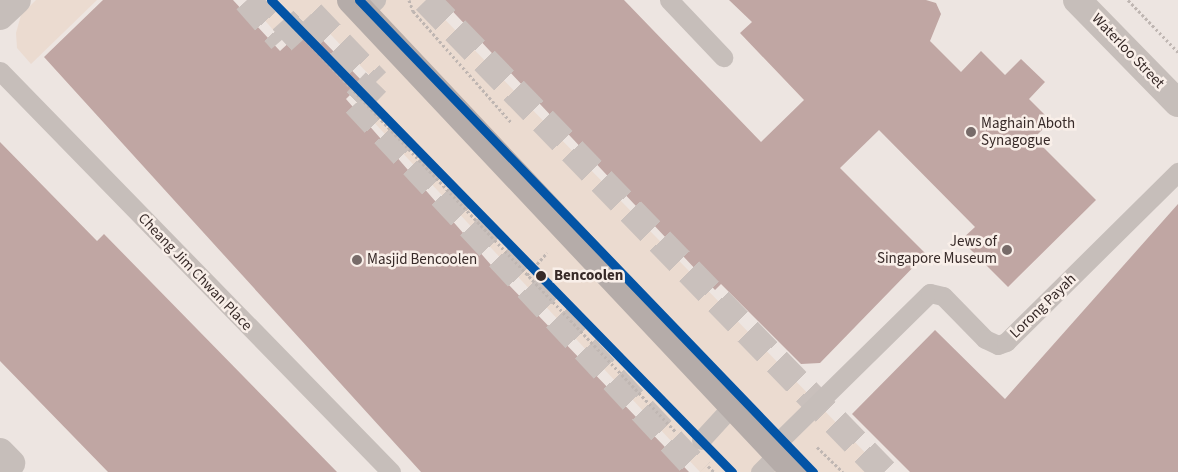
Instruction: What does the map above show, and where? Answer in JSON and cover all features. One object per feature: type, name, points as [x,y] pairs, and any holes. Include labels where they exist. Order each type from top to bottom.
[{"type":"main road","points":[[364,4],[732,406],[776,462]]},
{"type":"street","points":[[0,16],[17,0]]},
{"type":"street","name":"Waterloo Street","points":[[1077,0],[1178,103]]},
{"type":"lane","points":[[669,0],[723,57]]},
{"type":"lane","name":"Cheang Jim Chwan Place","points":[[0,71],[391,472]]},
{"type":"lane","name":"Lorong Payah","points":[[776,462],[930,293],[942,296],[985,340],[998,345],[1006,342],[1178,172]]},
{"type":"lane","points":[[701,440],[732,406]]},
{"type":"path","points":[[268,0],[678,435]]},
{"type":"path","points":[[1128,0],[1178,52]]},
{"type":"path","points":[[703,461],[714,472]]},
{"type":"shaded area","points":[[36,0],[97,0],[31,64],[17,48],[16,33],[21,15]]},
{"type":"shaded area","points":[[247,0],[426,0],[884,472],[700,472],[356,103],[376,82],[312,15],[282,40]]},
{"type":"building","points":[[103,0],[233,0],[280,51],[308,25],[363,82],[346,99],[505,281],[689,472],[421,472],[44,57]]},
{"type":"building","points":[[442,0],[624,0],[761,142],[804,100],[740,33],[752,22],[729,0],[926,0],[936,3],[941,14],[930,41],[961,72],[981,51],[1005,75],[1021,59],[1045,82],[1029,99],[1051,121],[1034,138],[1096,200],[1008,287],[961,240],[975,227],[879,130],[840,168],[926,254],[820,363],[801,364],[721,284],[715,290]]},
{"type":"building","points":[[0,142],[97,241],[104,234],[337,472],[108,472],[0,361]]},
{"type":"building","points":[[1178,204],[1178,472],[910,472],[852,414],[935,330],[1005,399]]},
{"type":"tunnel","points":[[247,0],[282,40],[311,14],[376,82],[356,103],[700,472]]},
{"type":"tunnel","points":[[426,0],[884,472]]},
{"type":"transit line","points":[[271,0],[732,472]]},
{"type":"transit line","points":[[359,0],[813,472]]},
{"type":"place","name":"Maghain Aboth Synagogue","points":[[971,132]]},
{"type":"place","name":"Jews of Singapore Museum","points":[[1007,250]]},
{"type":"place","name":"Masjid Bencoolen","points":[[357,260]]},
{"type":"place","name":"Bencoolen","points":[[541,276]]}]
